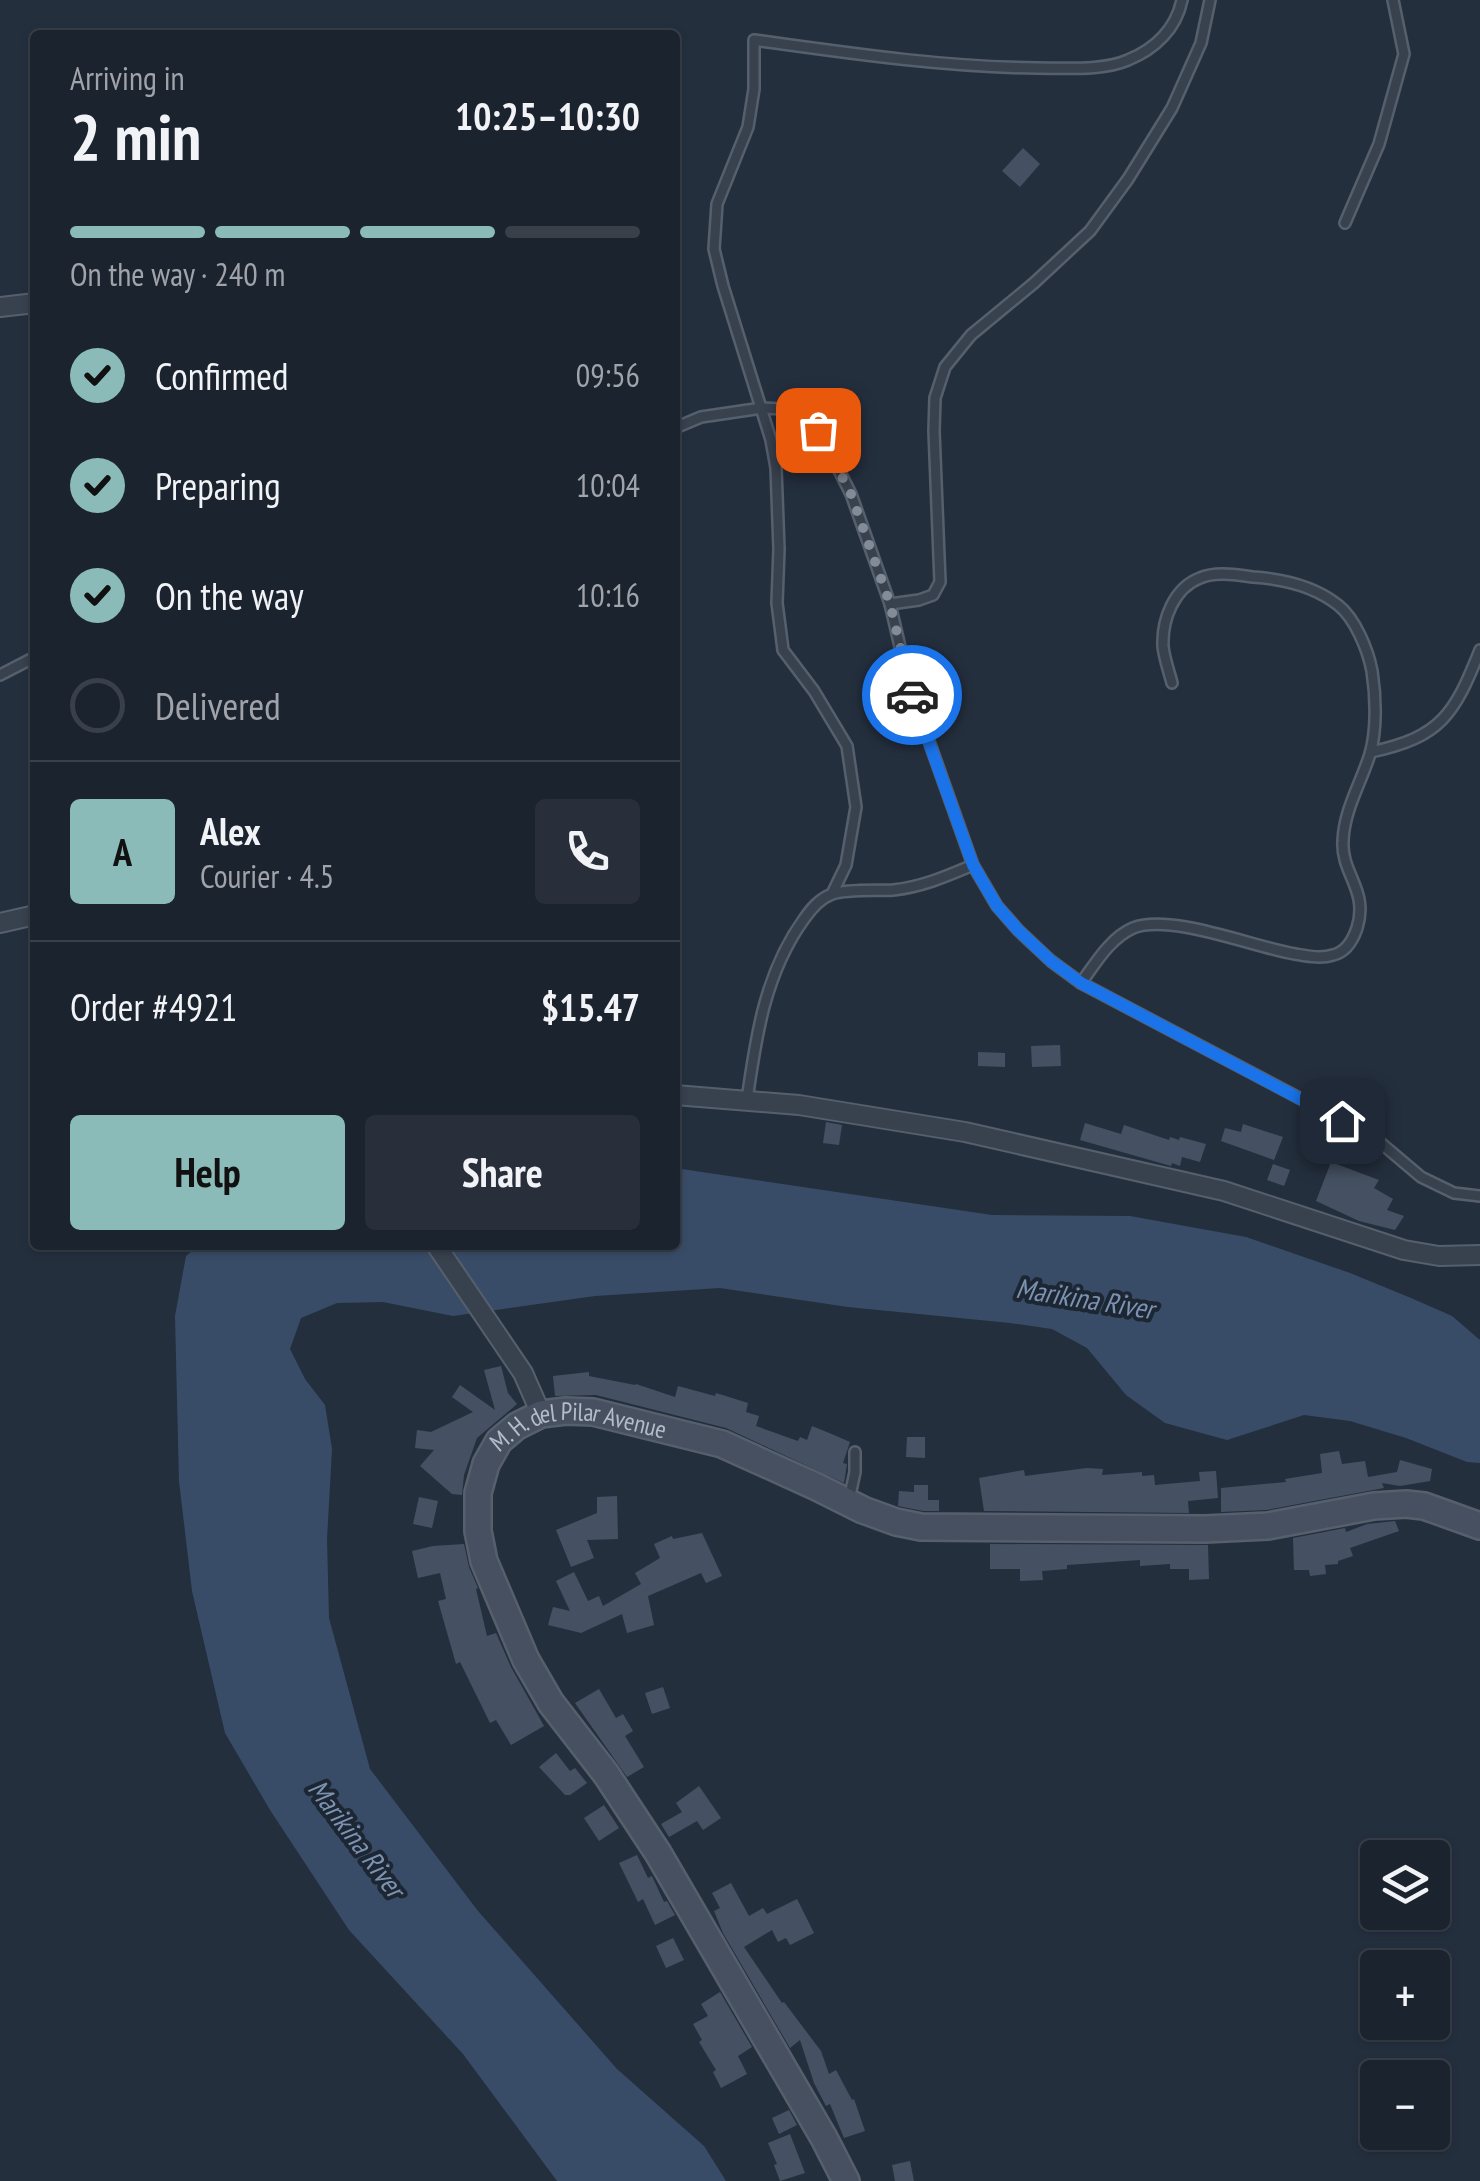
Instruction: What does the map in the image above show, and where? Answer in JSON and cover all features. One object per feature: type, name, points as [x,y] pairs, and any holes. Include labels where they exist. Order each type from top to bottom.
[{"type":"street","points":[[0,307],[30,304]]},
{"type":"street","points":[[0,923],[30,915]]},
{"type":"street","points":[[680,1095],[839,1111],[965,1132],[1224,1191],[1404,1250],[1439,1256],[1480,1255]]},
{"type":"street","points":[[439,1250],[514,1358],[542,1414]]},
{"type":"street","name":"M. H. del Pilar Avenue","points":[[846,2181],[658,1853],[606,1774],[551,1703],[526,1660],[484,1561],[478,1531],[478,1493],[486,1464],[499,1441],[517,1426],[542,1414],[592,1412],[722,1444],[848,1503],[896,1522],[921,1527],[1205,1530],[1268,1526],[1374,1506],[1406,1504],[1424,1506],[1480,1526]]},
{"type":"lane","points":[[832,894],[846,865],[856,808],[846,746],[783,650],[777,604],[776,468],[714,249],[717,204],[748,128],[754,89],[754,40],[892,60],[1010,68],[1081,68],[1127,61],[1164,38],[1182,0]]},
{"type":"lane","points":[[890,604],[932,595],[940,582],[934,431],[935,398],[945,367],[972,334],[1090,231],[1128,180],[1179,92],[1202,42],[1210,0]]},
{"type":"lane","points":[[1345,222],[1378,144],[1404,54],[1393,0]]},
{"type":"lane","points":[[680,426],[701,417],[782,408],[800,414],[818,430],[851,494],[890,604],[909,686],[973,865],[997,906],[1018,930],[1081,983],[1375,1138],[1421,1177],[1454,1193],[1480,1196]]},
{"type":"lane","points":[[1081,983],[1127,930],[1144,924],[1166,924],[1314,957],[1334,956],[1349,946],[1358,927],[1360,896],[1342,844],[1351,804],[1371,752],[1375,716],[1372,670],[1360,636],[1341,607],[1311,588],[1265,578],[1221,574],[1201,577],[1176,594],[1164,626],[1163,649],[1172,683]]},
{"type":"lane","points":[[1371,752],[1422,736],[1444,719],[1480,650]]},
{"type":"lane","points":[[0,675],[30,660]]},
{"type":"lane","points":[[747,1100],[758,1025],[770,980],[790,938],[814,905],[832,894],[928,884],[973,865]]},
{"type":"lane","points":[[848,1503],[855,1452]]},
{"type":"water","name":"Marikina River","points":[[680,1169],[992,1215],[1130,1216],[1246,1237],[1350,1273],[1452,1316],[1480,1340],[1480,1463],[1467,1462],[1350,1421],[1304,1415],[1227,1440],[1165,1423],[1126,1395],[1087,1348],[1052,1329],[1010,1323],[848,1307],[720,1288],[595,1296],[453,1316],[383,1302],[337,1303],[301,1318],[290,1349],[305,1379],[325,1405],[332,1449],[327,1539],[329,1618],[370,1769],[478,1911],[617,2069],[704,2146],[726,2181],[557,2181],[463,2054],[349,1930],[225,1733],[192,1591],[179,1481],[175,1316],[186,1256],[193,1250],[680,1250]]},
{"type":"building","points":[[1023,148],[1040,164],[1020,187],[1002,171]]},
{"type":"building","points":[[1060,1045],[1061,1066],[1032,1067],[1031,1046]]},
{"type":"building","points":[[978,1052],[1005,1053],[1005,1067],[978,1066]]},
{"type":"building","points":[[826,1122],[842,1125],[839,1145],[823,1143]]},
{"type":"building","points":[[1085,1123],[1121,1134],[1124,1125],[1169,1140],[1180,1137],[1206,1144],[1200,1162],[1182,1157],[1180,1166],[1171,1166],[1080,1140]]},
{"type":"building","points":[[1243,1124],[1283,1137],[1274,1160],[1221,1141],[1225,1128],[1241,1132]]},
{"type":"building","points":[[1331,1162],[1379,1180],[1374,1188],[1393,1199],[1387,1210],[1404,1216],[1395,1230],[1359,1221],[1316,1201]]},
{"type":"building","points":[[1273,1164],[1290,1170],[1284,1186],[1267,1180]]},
{"type":"building","points":[[501,1366],[508,1393],[517,1404],[477,1438],[464,1475],[462,1495],[452,1494],[420,1466],[434,1450],[415,1448],[417,1430],[431,1432],[473,1412],[452,1397],[460,1385],[495,1410],[484,1370]]},
{"type":"building","points":[[589,1372],[589,1376],[636,1384],[675,1397],[678,1386],[748,1403],[746,1412],[759,1416],[756,1426],[798,1441],[800,1437],[807,1440],[812,1426],[834,1435],[850,1442],[843,1463],[847,1464],[844,1483],[726,1428],[596,1395],[555,1396],[553,1376]]},
{"type":"building","points":[[907,1437],[925,1437],[925,1458],[906,1457]]},
{"type":"building","points":[[1339,1451],[1342,1464],[1365,1461],[1368,1477],[1397,1472],[1400,1460],[1432,1469],[1430,1481],[1400,1486],[1382,1483],[1384,1488],[1266,1510],[1221,1512],[1221,1488],[1286,1482],[1285,1479],[1322,1473],[1320,1454]]},
{"type":"building","points":[[1103,1469],[1102,1475],[1154,1475],[1155,1485],[1200,1481],[1199,1472],[1216,1471],[1218,1498],[1188,1501],[1189,1513],[984,1511],[979,1478],[1024,1470],[1025,1476]]},
{"type":"building","points":[[914,1485],[928,1485],[928,1500],[939,1500],[939,1511],[898,1506],[899,1491],[914,1492]]},
{"type":"building","points":[[617,1496],[618,1539],[587,1540],[594,1558],[571,1567],[556,1530],[597,1513],[597,1497]]},
{"type":"building","points":[[419,1497],[438,1501],[432,1528],[413,1524]]},
{"type":"building","points":[[1395,1521],[1399,1531],[1350,1548],[1353,1556],[1338,1564],[1325,1565],[1326,1574],[1310,1576],[1309,1570],[1294,1570],[1293,1538]]},
{"type":"building","points":[[702,1533],[722,1576],[706,1583],[701,1573],[648,1596],[654,1625],[627,1633],[622,1614],[581,1633],[548,1625],[553,1607],[570,1611],[556,1581],[574,1572],[588,1601],[599,1596],[603,1606],[641,1584],[635,1573],[660,1558],[654,1544],[672,1536],[673,1539]]},
{"type":"building","points":[[464,1544],[487,1636],[496,1633],[544,1726],[511,1745],[496,1720],[490,1723],[460,1662],[456,1664],[438,1601],[446,1599],[440,1573],[418,1578],[412,1551]]},
{"type":"building","points":[[990,1544],[1208,1545],[1209,1579],[1189,1580],[1189,1569],[1170,1569],[1170,1564],[1140,1566],[1140,1560],[1067,1565],[1067,1569],[1042,1571],[1043,1580],[1020,1581],[1020,1569],[990,1569]]},
{"type":"building","points":[[663,1687],[670,1708],[652,1714],[645,1693]]},
{"type":"building","points":[[599,1689],[616,1718],[623,1714],[633,1731],[625,1736],[644,1767],[627,1777],[575,1703]]},
{"type":"building","points":[[556,1753],[570,1771],[575,1768],[587,1783],[570,1795],[565,1795],[539,1767]]},
{"type":"building","points":[[699,1786],[721,1818],[703,1830],[697,1821],[669,1837],[661,1824],[682,1812],[676,1803]]},
{"type":"building","points":[[604,1805],[619,1828],[599,1841],[584,1818]]},
{"type":"building","points":[[637,1855],[648,1878],[652,1876],[675,1915],[655,1925],[643,1899],[638,1902],[619,1863]]},
{"type":"building","points":[[731,1883],[749,1916],[763,1908],[767,1914],[797,1899],[814,1933],[790,1945],[786,1938],[778,1942],[772,1930],[744,1947],[821,2051],[829,2074],[836,2070],[854,2099],[865,2131],[844,2138],[830,2104],[826,2106],[814,2083],[800,2040],[790,2048],[723,1933],[714,1911],[720,1908],[712,1893]]},
{"type":"building","points":[[673,1938],[684,1960],[666,1968],[656,1946]]},
{"type":"building","points":[[720,1992],[752,2047],[738,2056],[747,2074],[721,2088],[693,2024],[708,2016],[701,2004]]},
{"type":"building","points":[[789,2110],[797,2125],[779,2134],[772,2118]]},
{"type":"building","points":[[790,2134],[805,2173],[780,2181],[768,2143]]},
{"type":"building","points":[[910,2161],[914,2181],[895,2181],[892,2165]]},
{"type":"way so far","points":[[818,430],[851,494],[890,604],[912,695]]},
{"type":"route","points":[[912,695],[973,865],[997,906],[1018,930],[1081,983],[1342,1121]]}]
